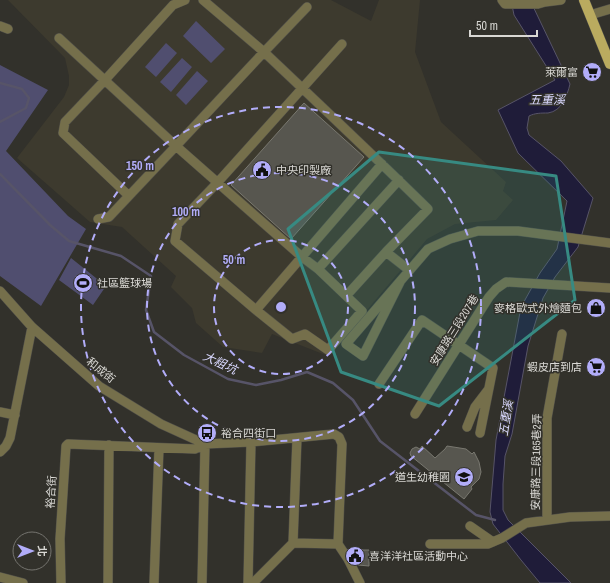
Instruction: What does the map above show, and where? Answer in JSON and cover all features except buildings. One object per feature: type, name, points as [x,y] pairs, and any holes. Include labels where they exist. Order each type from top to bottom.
[{"type":"main road","points":[[584,0],[610,64]]},
{"type":"street","points":[[128,196],[63,133],[65,122],[173,5],[185,0]]},
{"type":"street","points":[[204,0],[264,52],[428,209],[347,295]]},
{"type":"street","points":[[504,2],[538,4],[561,0]]},
{"type":"street","points":[[98,219],[109,217],[307,7]]},
{"type":"street","points":[[590,15],[610,10]]},
{"type":"street","points":[[59,38],[176,146],[218,182],[302,257],[318,269],[362,310],[328,350],[305,334],[292,339],[256,310],[176,240],[178,224],[218,182],[342,44]]},
{"type":"street","points":[[256,310],[382,164]]},
{"type":"street","points":[[318,269],[399,180]]},
{"type":"street","points":[[400,282],[346,344],[363,356],[396,288],[409,270],[428,249],[450,239],[478,231],[518,230],[543,235],[606,243]]},
{"type":"street","points":[[386,252],[409,270]]},
{"type":"street","name":"安康路三段207巷","points":[[415,414],[489,297],[496,289],[506,282],[610,288]]},
{"type":"street","name":"和成街","points":[[0,291],[32,327],[99,386],[161,424],[205,444]]},
{"type":"street","points":[[379,384],[422,320],[493,368],[480,434]]},
{"type":"street","points":[[0,452],[6,446],[10,438],[32,327]]},
{"type":"street","name":"安康路三段165巷2弄","points":[[547,520],[547,418],[562,334]]},
{"type":"street","points":[[467,427],[475,407],[490,387]]},
{"type":"street","points":[[0,412],[15,415]]},
{"type":"street","name":"裕合街","points":[[61,583],[60,539],[66,446],[68,444],[195,449],[205,444],[251,442],[334,434],[339,437],[342,444],[338,544]]},
{"type":"street","points":[[253,583],[293,543],[297,438]]},
{"type":"street","points":[[248,583],[251,442]]},
{"type":"street","points":[[202,583],[205,444]]},
{"type":"street","points":[[108,583],[110,445]]},
{"type":"street","points":[[154,583],[159,448]]},
{"type":"street","points":[[430,544],[488,544],[502,538],[526,523],[570,517],[610,516]]},
{"type":"street","points":[[470,526],[493,542]]},
{"type":"street","points":[[293,543],[338,544],[348,559],[360,583]]},
{"type":"street","points":[[0,577],[23,583]]},
{"type":"highlighted area","points":[[379,152],[556,176],[575,300],[439,406],[341,372],[288,229]]},
{"type":"shaded area","name":"中央印製廠","points":[[8,0],[331,0],[371,21],[379,0],[420,0],[415,52],[441,122],[506,182],[503,191],[513,200],[496,220],[455,224],[427,239],[328,356],[272,334],[262,353],[223,347],[196,323],[192,308],[171,287],[176,276],[122,227],[90,222],[17,158],[64,97],[69,85],[69,76],[65,58]]},
{"type":"shaded area","points":[[196,21],[225,49],[211,63],[183,36]]},
{"type":"shaded area","points":[[166,43],[177,53],[156,77],[145,67]]},
{"type":"shaded area","points":[[182,58],[192,67],[171,92],[160,82]]},
{"type":"shaded area","points":[[0,65],[48,90],[6,151],[68,216],[86,229],[41,306],[0,276]]},
{"type":"shaded area","points":[[197,71],[208,81],[186,105],[176,95]]},
{"type":"shaded area","name":"社區籃球場","points":[[71,258],[106,286],[93,305],[59,280]]},
{"type":"water","name":"五重溪","points":[[511,0],[530,0],[570,84],[563,102],[557,109],[553,112],[529,116],[527,128],[529,135],[561,161],[593,198],[578,247],[555,277],[543,298],[528,346],[512,434],[505,456],[503,484],[503,510],[508,520],[571,583],[540,583],[493,524],[490,512],[496,440],[521,307],[540,273],[557,249],[567,201],[518,153],[498,110],[555,80],[514,15]]},
{"type":"waterway","name":"大粗坑","points":[[0,83],[22,89],[29,98],[26,108],[0,122]]},
{"type":"waterway","name":"大粗坑","points":[[0,174],[50,225],[69,241],[121,256],[151,276],[146,310],[154,332],[184,355],[228,379],[256,385],[281,380],[307,372],[333,383],[353,400],[380,441],[476,515],[495,520]]},
{"type":"place","name":"萊爾富","points":[[592,72]]},
{"type":"place","name":"中央印製廠","points":[[262,170]]},
{"type":"place","name":"社區籃球場","points":[[83,283]]},
{"type":"place","name":"麥格歐式外燴麵包","points":[[596,308]]},
{"type":"place","name":"蝦皮店到店","points":[[596,367]]},
{"type":"place","name":"裕合四街口","points":[[207,433]]},
{"type":"place","name":"道生幼稚園","points":[[464,477]]},
{"type":"place","name":"喜洋洋社區活動中心","points":[[355,556]]}]
